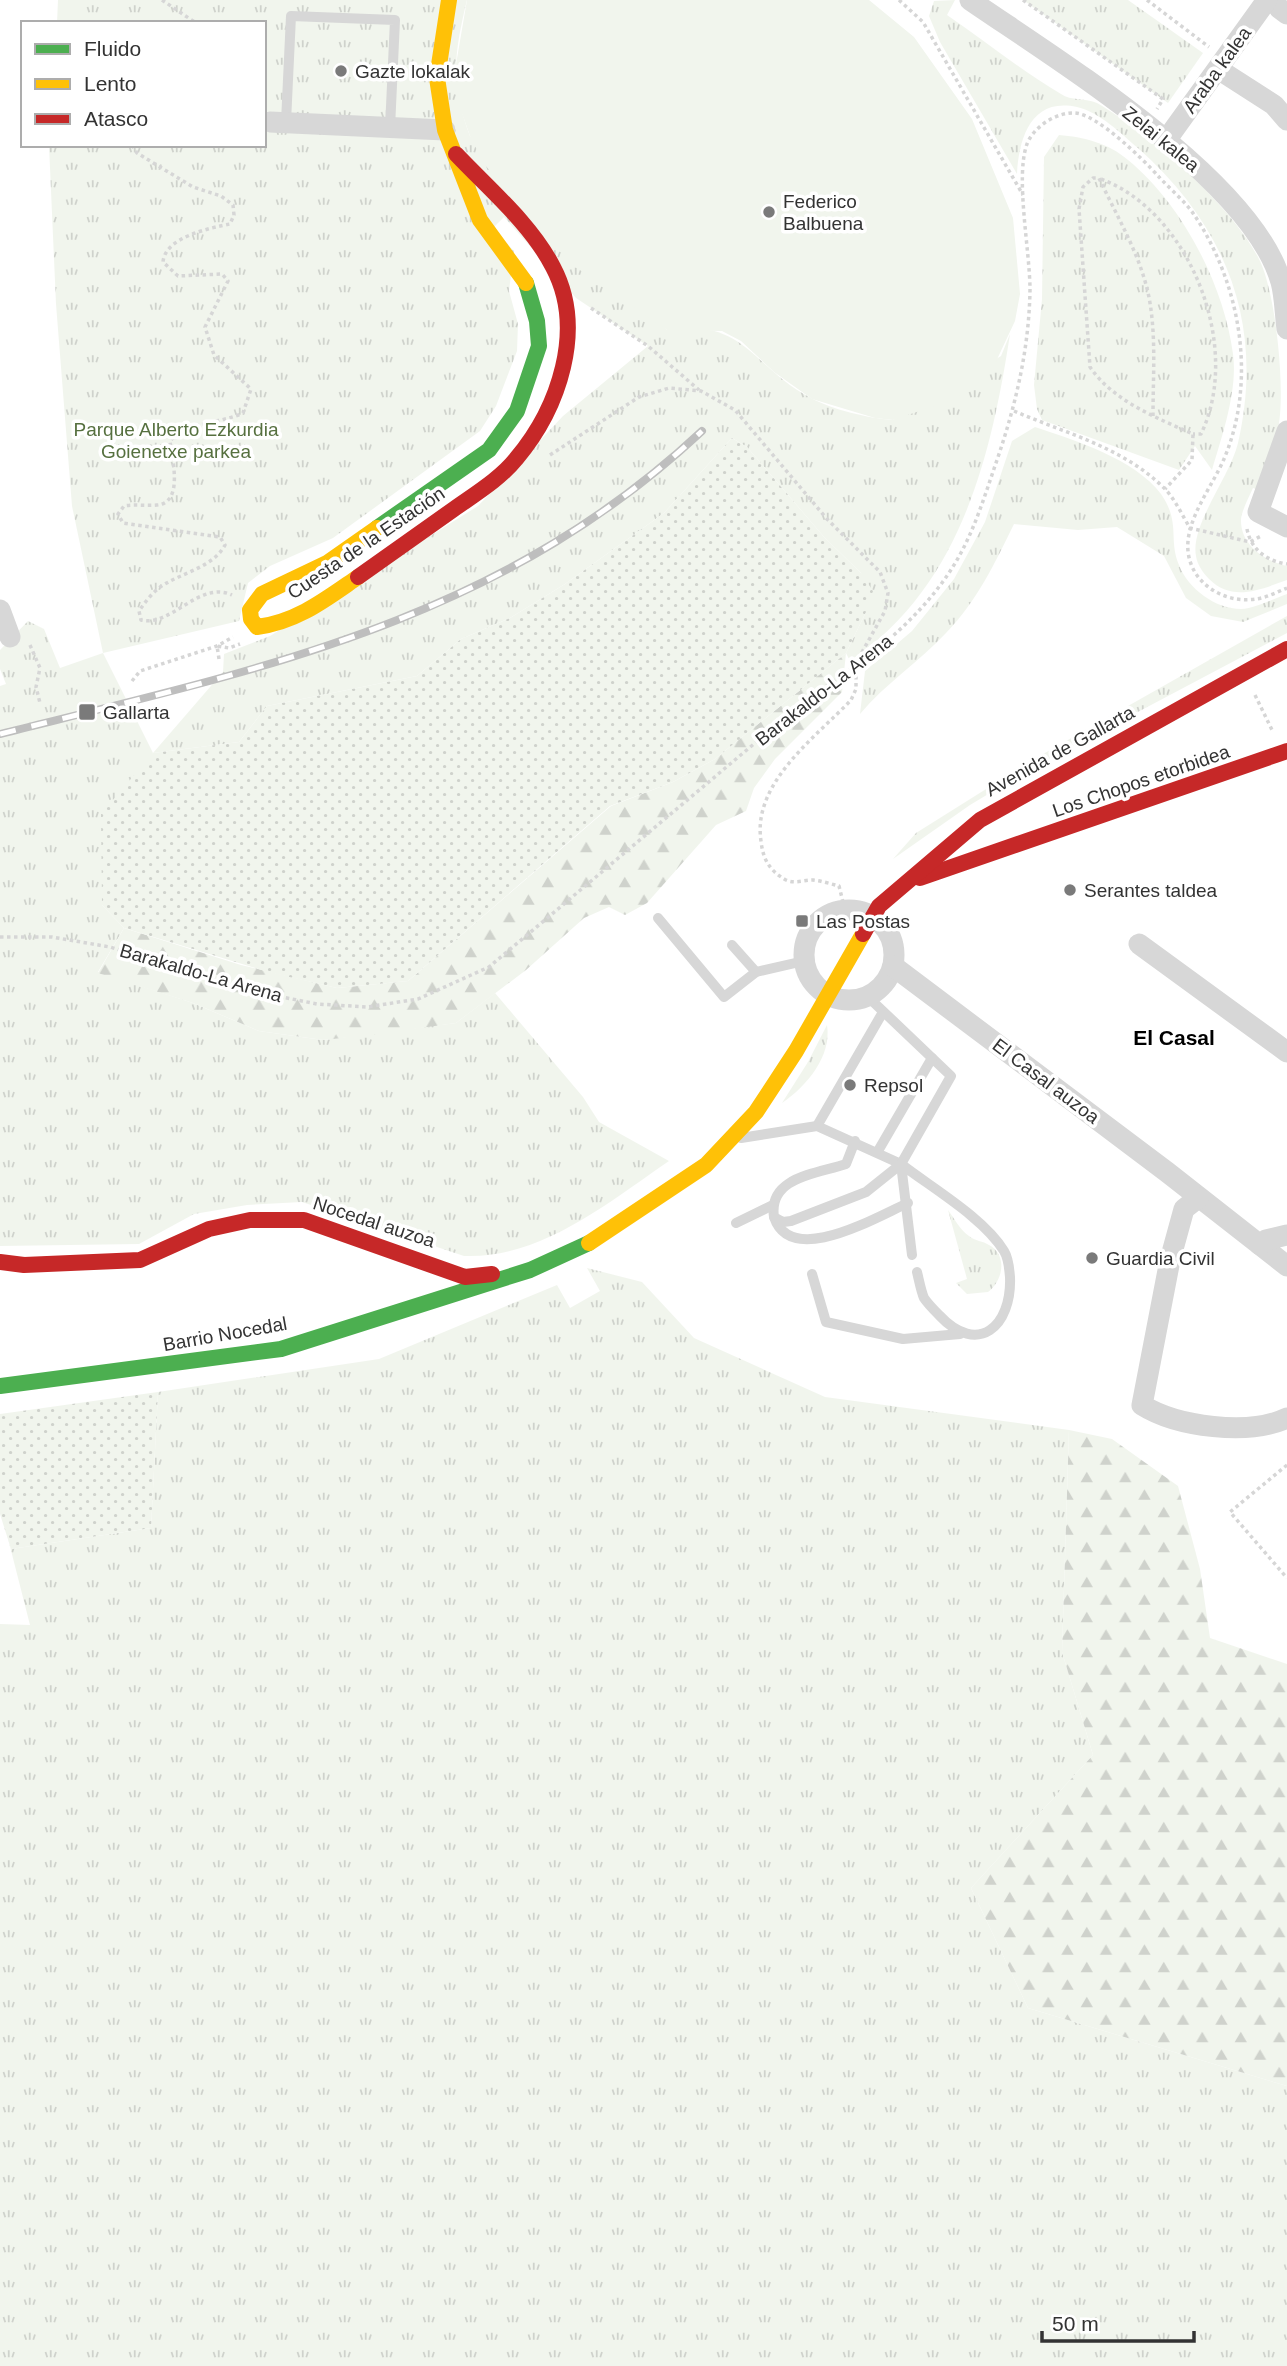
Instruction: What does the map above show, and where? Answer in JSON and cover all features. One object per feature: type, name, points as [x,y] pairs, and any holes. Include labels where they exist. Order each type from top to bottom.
[{"type":"street","name":"Cuesta de la Estación","points":[[449,0],[437,78],[445,130],[480,220],[526,281],[537,321],[539,346],[532,374],[512,420],[489,450],[327,563],[262,594],[250,610],[251,619],[257,627],[281,624],[312,609],[486,487],[516,460],[543,419],[567,358],[570,337],[565,301],[544,251],[456,155]]},
{"type":"street","name":"Zelai kalea","points":[[971,0],[1167,139],[1228,199],[1256,235],[1280,281],[1287,329]]},
{"type":"street","name":"Araba kalea","points":[[1167,139],[1216,59],[1278,7]]},
{"type":"street","points":[[1216,59],[1274,104],[1287,120]]},
{"type":"street","points":[[278,122],[445,130]]},
{"type":"street","points":[[1287,431],[1258,512],[1287,527]]},
{"type":"street","points":[[0,610],[10,637]]},
{"type":"street","name":"Avenida de Gallarta","points":[[530,1270],[598,1239],[706,1165],[733,1139],[777,1082],[873,916],[885,901],[981,820],[1287,649]]},
{"type":"street","name":"Los Chopos etorbidea","points":[[907,883],[1008,850],[1282,746]]},
{"type":"street","points":[[981,820],[1008,850]]},
{"type":"street","points":[[845,910],[873,916],[891,938],[893,967],[888,979],[867,996],[854,1000],[828,995],[814,984],[804,961],[810,933],[831,913],[845,910]]},
{"type":"street","points":[[1139,944],[1287,1052]]},
{"type":"street","name":"El Casal auzoa","points":[[893,967],[1287,1266]]},
{"type":"street","points":[[1198,1198],[1184,1209],[1170,1260],[1142,1405],[1161,1417],[1240,1428],[1273,1425],[1287,1418]]},
{"type":"street","name":"Nocedal auzoa","points":[[0,1262],[140,1261],[209,1229],[250,1220],[304,1220],[464,1277],[530,1270]]},
{"type":"street","points":[[1260,1245],[1266,1240],[1287,1235]]},
{"type":"street","name":"Barrio Nocedal","points":[[0,1386],[281,1349],[530,1270]]},
{"type":"lane","points":[[278,122],[291,16],[382,19],[395,20],[390,128]]},
{"type":"lane","points":[[658,918],[724,997],[756,972],[804,961]]},
{"type":"lane","points":[[732,945],[756,972]]},
{"type":"lane","points":[[775,1217],[783,1222],[792,1221],[866,1192],[901,1164],[951,1076],[867,996]]},
{"type":"lane","points":[[817,1126],[883,1012]]},
{"type":"lane","points":[[878,1152],[932,1058]]},
{"type":"lane","points":[[733,1139],[817,1126],[901,1164],[975,1220],[996,1242],[1009,1265],[1010,1290],[997,1323],[986,1332],[972,1336],[960,1334],[903,1339],[826,1322],[812,1274]]},
{"type":"lane","points":[[855,1141],[846,1164],[786,1184],[776,1193],[773,1205],[778,1228],[786,1236],[812,1240],[908,1203]]},
{"type":"lane","points":[[901,1164],[908,1203],[912,1255]]},
{"type":"lane","points":[[736,1223],[773,1205]]},
{"type":"lane","points":[[917,1272],[925,1298],[960,1334]]},
{"type":"path","points":[[162,0],[193,21]]},
{"type":"path","points":[[900,0],[923,22],[1024,197]]},
{"type":"path","points":[[1023,0],[1163,99],[1153,114],[1159,118]]},
{"type":"path","points":[[1147,0],[1216,59]]},
{"type":"path","name":"Barakaldo-La Arena","points":[[0,937],[52,937],[110,947],[247,990],[317,1004],[367,1007],[418,999],[489,967],[813,695],[856,668],[895,635],[932,593],[963,550],[1014,411],[1027,348],[1029,313],[1023,163],[1028,141],[1056,116],[1074,113],[1091,117],[1153,170],[1194,214],[1219,259],[1236,309],[1240,335],[1239,388],[1233,438],[1190,528],[1188,552],[1197,576],[1212,590],[1233,600],[1257,599],[1287,588]]},
{"type":"path","points":[[133,147],[137,153],[193,187],[221,196],[233,205],[234,215],[230,224],[199,232],[169,248],[163,262],[177,276],[222,274],[228,281],[205,327],[214,355],[251,389],[243,413],[179,432],[170,442],[174,487],[169,500],[160,505],[124,506],[118,514],[123,523],[220,537],[225,545],[222,552],[194,571],[164,584],[148,598],[139,611],[141,620],[150,622],[195,598],[222,591],[242,600]]},
{"type":"path","points":[[1093,178],[1099,178],[1131,193],[1147,205],[1171,231],[1190,266],[1208,310],[1218,377],[1207,423],[1201,434],[1193,434],[1153,416],[1098,379],[1090,367],[1079,209],[1083,187],[1093,178]]},
{"type":"path","points":[[1099,178],[1131,246],[1150,300],[1154,342],[1153,416]]},
{"type":"path","points":[[565,301],[576,298],[597,311],[648,346],[701,391],[734,410],[827,519],[880,572],[888,593],[885,611],[856,668],[856,689],[851,700],[776,780],[764,804],[760,833],[762,853],[771,871],[790,882],[813,880],[839,886],[845,910]]},
{"type":"path","points":[[541,461],[639,397],[669,388],[701,391]]},
{"type":"path","points":[[1014,411],[1083,437],[1138,467],[1165,488],[1190,528],[1250,542],[1268,559],[1287,564]]},
{"type":"path","points":[[1165,488],[1192,460],[1193,434]]},
{"type":"path","points":[[132,681],[140,671],[218,646],[241,631]]},
{"type":"path","points":[[218,646],[229,648],[241,643]]},
{"type":"path","points":[[218,646],[219,659]]},
{"type":"path","points":[[40,668],[36,687],[40,703]]},
{"type":"path","points":[[1253,690],[1282,746]]},
{"type":"path","points":[[1287,1465],[1230,1512],[1287,1578]]},
{"type":"green space","name":"Parque Alberto Ezkurdia Goienetxe parkea","points":[[58,0],[467,0],[456,68],[459,100],[470,136],[667,330],[693,328],[714,331],[732,338],[791,386],[811,398],[851,413],[893,420],[1001,356],[1010,334],[992,427],[980,472],[964,516],[944,558],[919,596],[888,631],[850,661],[846,653],[866,612],[861,573],[824,537],[747,447],[732,438],[664,513],[565,584],[510,618],[461,639],[417,676],[267,706],[239,742],[153,753],[223,672],[224,654],[270,636],[478,506],[563,416],[648,346],[576,298],[504,217],[493,228],[514,251],[509,291],[518,324],[517,351],[496,406],[480,431],[333,538],[270,566],[248,583],[239,621],[103,653],[72,506],[56,304],[49,147],[266,147],[266,21],[57,21]]},
{"type":"green space","name":"Federico Balbuena","points":[[467,0],[869,0],[914,37],[972,119],[1013,218],[1020,294],[1015,321],[992,370],[976,385],[952,400],[893,420],[875,418],[812,399],[774,372],[741,341],[722,331],[667,330],[574,266],[484,164],[470,136],[459,105],[454,76]]},
{"type":"green space","points":[[955,0],[947,15],[1046,85],[1065,96],[1097,103],[1141,133],[1211,195],[1248,240],[1260,261],[1271,296],[1281,392],[1276,437],[1258,490],[1253,488],[1244,508],[1242,528],[1249,544],[1255,550],[1270,560],[1287,566],[1287,580],[1246,592],[1227,590],[1209,579],[1197,559],[1199,530],[1234,456],[1245,400],[1246,358],[1242,319],[1232,281],[1216,245],[1195,211],[1169,179],[1117,130],[1086,110],[1061,106],[1048,108],[1038,114],[1025,134],[1017,174],[940,42],[929,16],[934,1]]},
{"type":"green space","points":[[1023,0],[1128,0],[1203,53],[1168,103]]},
{"type":"green space","points":[[1059,135],[1077,137],[1113,149],[1148,178],[1183,223],[1210,274],[1228,328],[1234,368],[1228,413],[1212,470],[1195,446],[1179,470],[1042,420],[1037,409],[1034,385],[1042,299],[1044,157]]},
{"type":"green space","points":[[1035,427],[1103,452],[1150,482],[1161,494],[1171,514],[1174,547],[1183,574],[1204,596],[1222,606],[1241,609],[1287,594],[1287,604],[1243,622],[1211,616],[1186,598],[1164,556],[1117,527],[1078,530],[1014,524],[985,581],[957,621],[860,714],[865,671],[912,631],[954,579],[985,522],[1012,441]]},
{"type":"green space","points":[[732,438],[747,447],[824,537],[861,573],[873,591],[846,653],[715,759],[673,782],[610,806],[408,981],[337,988],[268,972],[124,928],[102,905],[101,814],[153,753],[239,742],[267,706],[417,676],[461,639],[510,618],[565,584],[664,513]]},
{"type":"green space","points":[[1287,616],[1287,633],[1032,768],[970,805],[893,859],[916,833],[1029,762]]},
{"type":"green space","points":[[28,621],[44,629],[60,668],[103,653],[153,753],[102,905],[124,928],[98,972],[193,1003],[259,1031],[323,1040],[456,1023],[495,993],[583,1097],[599,1122],[669,1161],[573,1225],[520,1248],[492,1254],[464,1256],[302,1202],[247,1205],[194,1214],[139,1244],[0,1246],[0,686],[6,684],[0,669],[0,650]]},
{"type":"green space","points":[[846,653],[842,692],[775,759],[754,788],[746,811],[716,825],[647,903],[625,915],[609,907],[584,918],[526,970],[456,1023],[323,1040],[259,1031],[193,1003],[98,973],[124,928],[241,965],[337,988],[408,981],[611,806],[673,782],[715,759]]},
{"type":"green space","points":[[827,1025],[828,1037],[822,1059],[809,1079],[782,1103],[808,1062]]},
{"type":"green space","points":[[948,1210],[966,1233],[995,1249],[999,1255],[1000,1275],[988,1292],[967,1294],[956,1283],[967,1279]]},
{"type":"green space","points":[[587,1268],[642,1282],[694,1338],[825,1397],[1069,1430],[1062,1652],[1093,1755],[971,1888],[1028,2008],[1287,2086],[1287,2366],[0,2366],[0,1624],[30,1625],[2,1515],[11,1549],[151,1528],[158,1392],[379,1359],[557,1285],[570,1308],[600,1291]]},
{"type":"green space","points":[[158,1392],[151,1528],[11,1549],[0,1514],[0,1414]]},
{"type":"green space","points":[[1069,1430],[1112,1439],[1178,1486],[1200,1569],[1210,1638],[1287,1664],[1287,2086],[1028,2008],[971,1888],[1093,1755],[1062,1652]]},
{"type":"railway","points":[[0,734],[283,660],[373,629],[459,593],[543,549],[624,496],[702,431]]},
{"type":"traffic: fast","points":[[377,528],[489,450],[517,411],[539,346],[537,321],[526,283]]},
{"type":"traffic: fast","points":[[0,1386],[281,1349],[530,1270],[589,1243]]},
{"type":"traffic: slow","points":[[449,0],[437,78],[445,130],[480,220],[526,283]]},
{"type":"traffic: slow","points":[[358,577],[298,615],[257,627],[251,619],[250,610],[262,594],[327,563],[377,528]]},
{"type":"traffic: slow","points":[[589,1243],[706,1165],[756,1112],[796,1051],[863,934]]},
{"type":"traffic: jam","points":[[358,577],[487,486],[510,466],[545,416],[563,367],[567,316],[563,291],[553,267],[521,222],[456,154]]},
{"type":"traffic: jam","points":[[863,934],[879,906],[980,820],[1287,649]]},
{"type":"traffic: jam","points":[[920,878],[1287,751]]},
{"type":"traffic: jam","points":[[0,1262],[24,1265],[140,1260],[209,1229],[250,1220],[304,1220],[465,1277],[492,1274]]},
{"type":"place","name":"Gazte lokalak","points":[[341,71]]},
{"type":"place","name":"Federico Balbuena","points":[[769,212]]},
{"type":"place","name":"Gallarta","points":[[87,712]]},
{"type":"place","name":"Serantes taldea","points":[[1070,890]]},
{"type":"place","name":"Las Postas","points":[[802,921]]},
{"type":"place","name":"Repsol","points":[[850,1085]]},
{"type":"place","name":"Guardia Civil","points":[[1092,1258]]},
{"type":"district","name":"El Casal","points":[[1174,1037]]}]
